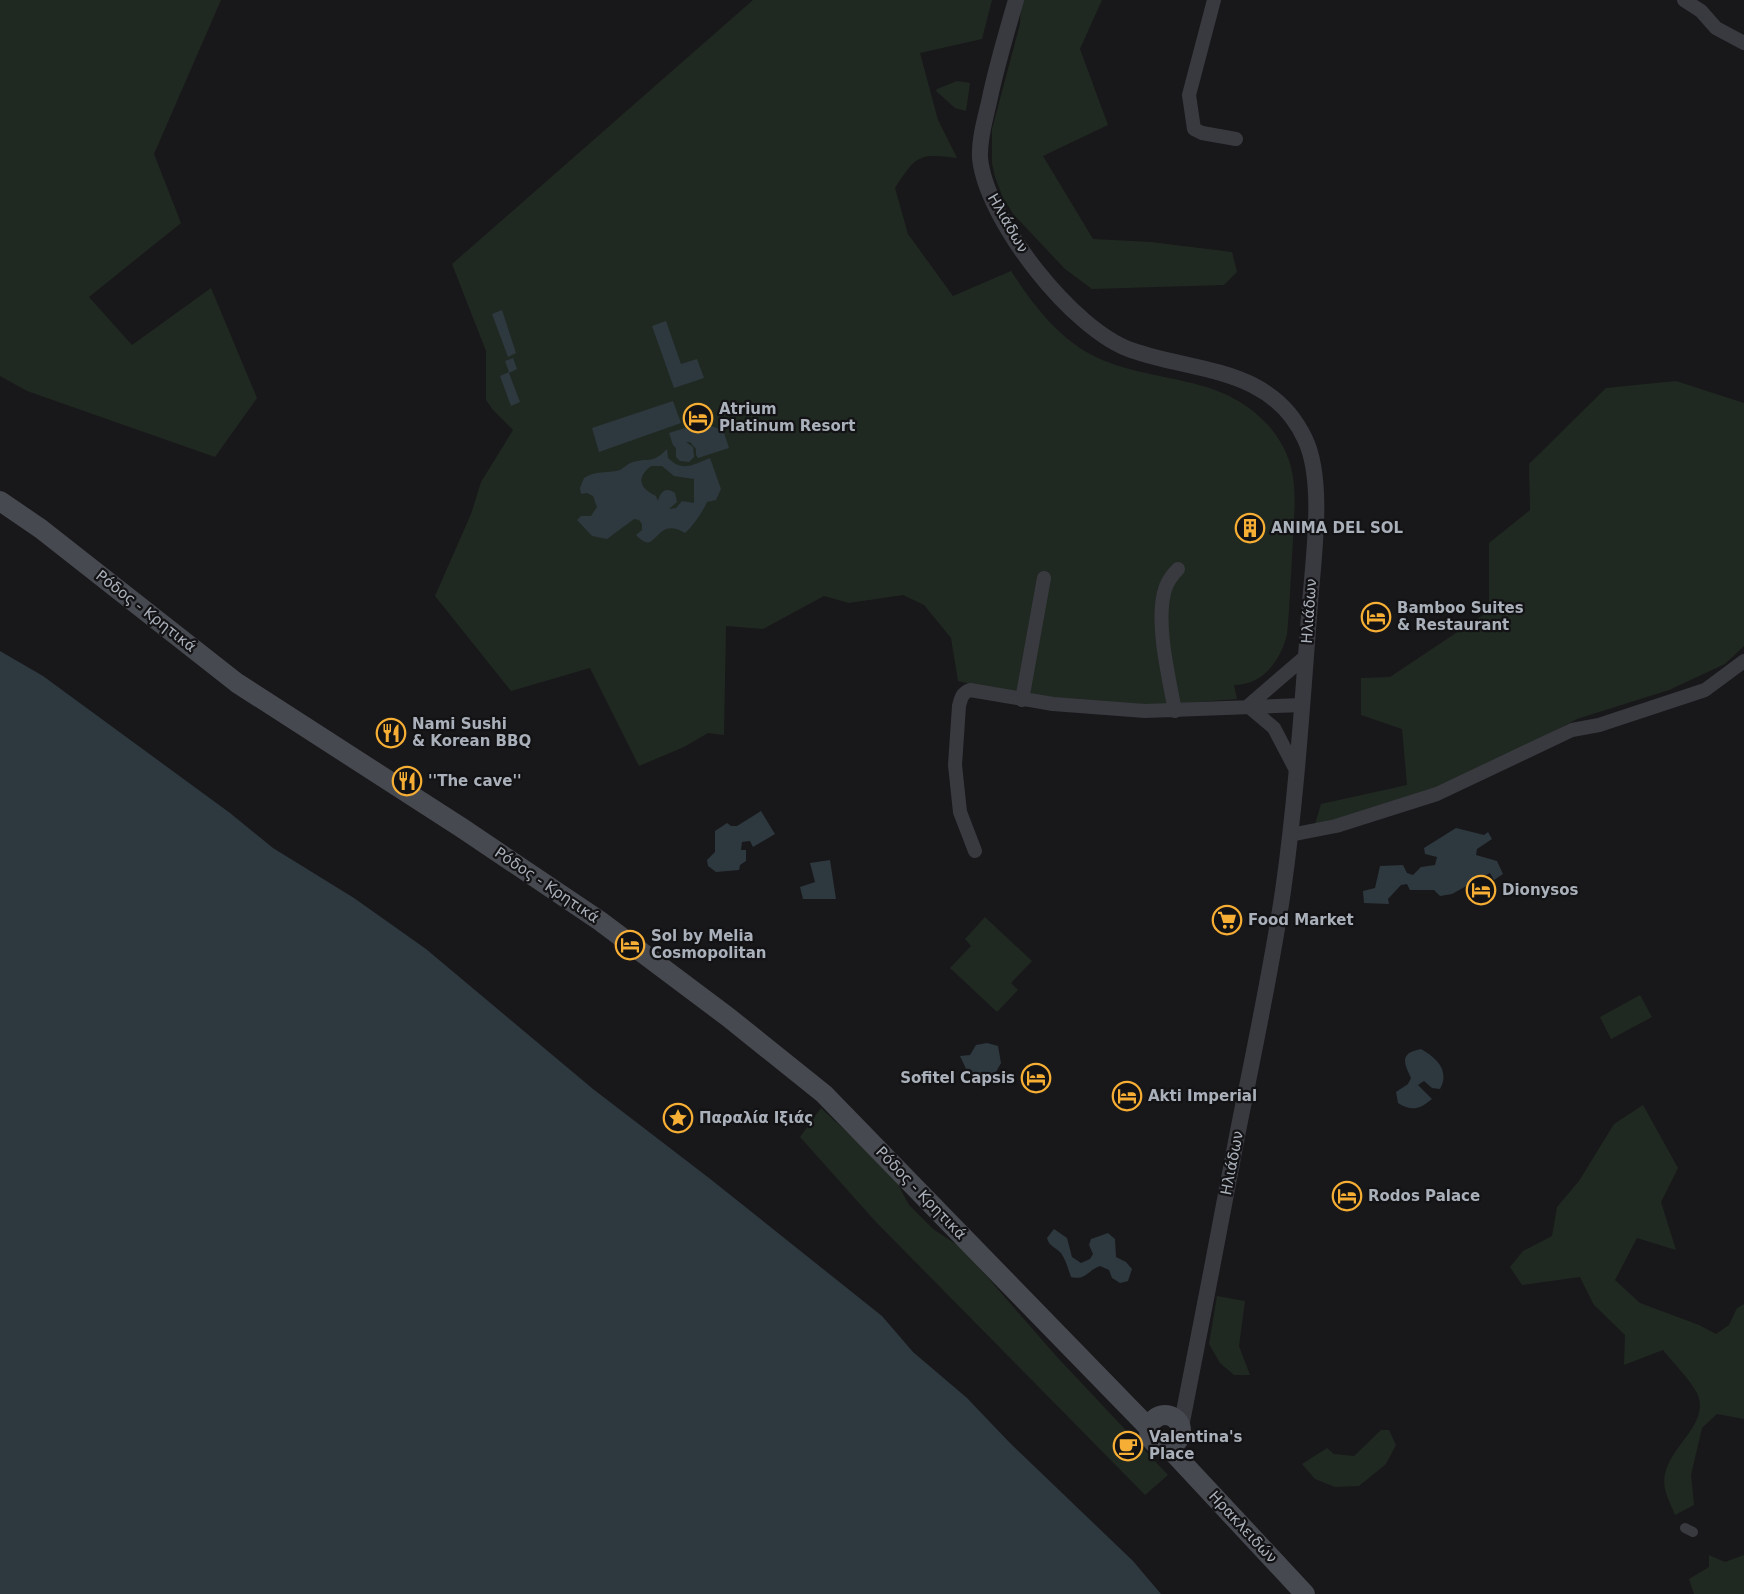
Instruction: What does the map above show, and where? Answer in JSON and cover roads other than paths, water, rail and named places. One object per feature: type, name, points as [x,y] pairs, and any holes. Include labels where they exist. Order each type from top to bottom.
[{"type":"main road","points":[[0,489],[41,529]]},
{"type":"main road","points":[[0,501],[41,529]]},
{"type":"main road","name":"Ρόδος - Κρητικά","points":[[41,529],[237,683],[452,821],[591,915],[688,986],[825,1094],[1165,1432]]},
{"type":"main road","name":"Ηρακλειδών","points":[[1165,1432],[1305,1594]]},
{"type":"street","name":"Ηλιάδων","points":[[1016,0],[981,135],[980,158],[990,193],[1007,226],[1052,290],[1102,335],[1134,351],[1215,370],[1251,383],[1269,394],[1295,420],[1314,462],[1317,500],[1297,772],[1273,951],[1188,1392],[1165,1432]]},
{"type":"street","points":[[1214,0],[1189,95],[1189,105],[1194,129],[1202,133],[1236,139]]},
{"type":"street","points":[[1684,0],[1701,11],[1716,28],[1744,43]]},
{"type":"street","points":[[1175,711],[1164,648],[1162,605],[1168,580],[1178,569]]},
{"type":"street","points":[[1022,700],[1044,578]]},
{"type":"street","points":[[1248,706],[1306,656]]},
{"type":"street","points":[[1290,835],[1336,826],[1437,794],[1572,730],[1599,725],[1705,690],[1744,661]]},
{"type":"street","points":[[975,851],[960,812],[955,765],[961,698],[970,690],[1022,700],[1145,711],[1302,705]]},
{"type":"street","points":[[1248,706],[1274,728],[1297,772]]},
{"type":"place","name":"Atrium Platinum Resort","points":[[698,418]]},
{"type":"place","name":"ANIMA DEL SOL","points":[[1250,528]]},
{"type":"place","name":"Bamboo Suites & Restaurant","points":[[1376,617]]},
{"type":"place","name":"Nami Sushi & Korean BBQ","points":[[391,733]]},
{"type":"place","name":"''The cave''","points":[[407,781]]},
{"type":"place","name":"Dionysos","points":[[1481,890]]},
{"type":"place","name":"Food Market","points":[[1227,920]]},
{"type":"place","name":"Sol by Melia Cosmopolitan","points":[[630,945]]},
{"type":"place","name":"Sofitel Capsis","points":[[1036,1078]]},
{"type":"place","name":"Akti Imperial","points":[[1127,1096]]},
{"type":"place","name":"Παραλία Ιξιάς","points":[[678,1118]]},
{"type":"place","name":"Rodos Palace","points":[[1347,1196]]},
{"type":"place","name":"Valentina's Place","points":[[1128,1446]]}]
